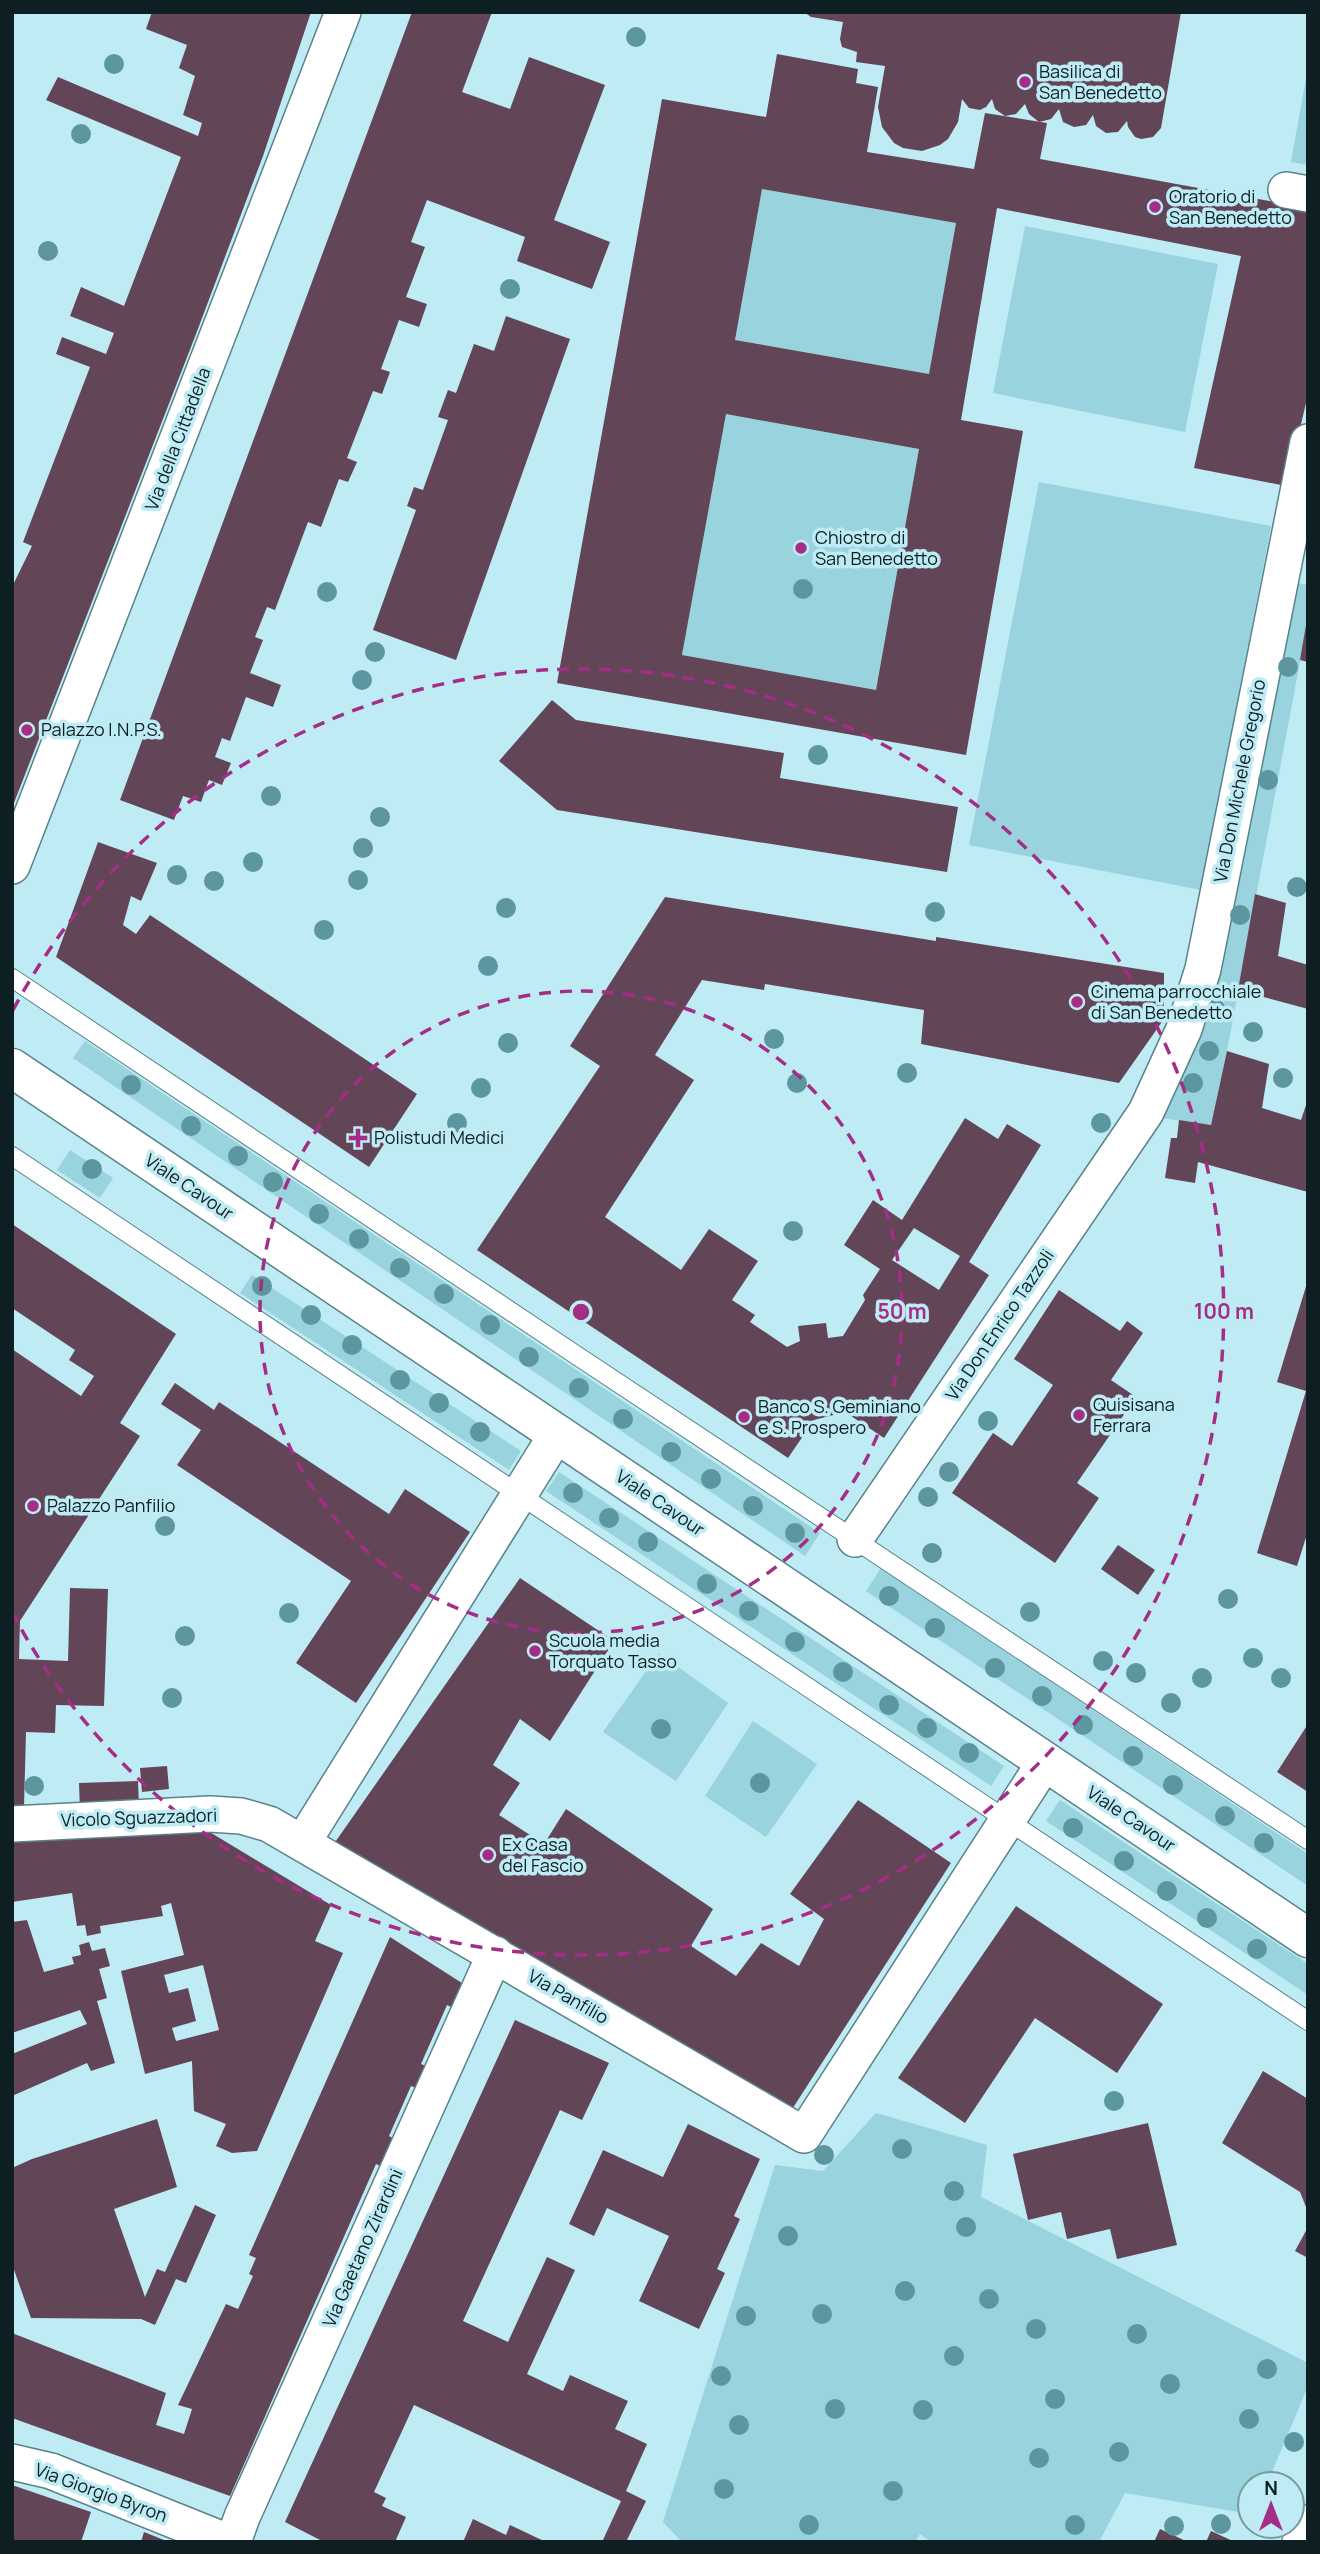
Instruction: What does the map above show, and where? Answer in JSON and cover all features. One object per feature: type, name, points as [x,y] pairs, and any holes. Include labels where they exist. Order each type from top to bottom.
[{"type":"street","name":"Via della Cittadella","points":[[12,866],[344,12]]},
{"type":"street","name":"Via Don Michele Gregorio","points":[[1146,1112],[1184,1029],[1203,969],[1308,442]]},
{"type":"street","name":"Viale Cavour","points":[[12,1068],[1308,1938]]},
{"type":"street","name":"Via Don Enrico Tazzoli","points":[[855,1539],[1146,1112]]},
{"type":"street","points":[[303,1842],[557,1434]]},
{"type":"street","name":"Via Panfilio","points":[[303,1842],[804,2135],[1045,1762]]},
{"type":"street","name":"Vicolo Sguazzadori","points":[[12,1824],[210,1814],[241,1816],[269,1824],[303,1842]]},
{"type":"street","name":"Via Gaetano Zirardini","points":[[233,2542],[242,2516],[495,1954]]},
{"type":"street","name":"Via Giorgio Byron","points":[[12,2462],[51,2471],[228,2542]]},
{"type":"street","points":[[1300,2542],[1308,2524]]},
{"type":"lane","points":[[12,978],[564,1348],[1308,1840]]},
{"type":"lane","points":[[12,1156],[1308,2021]]},
{"type":"shaded area","points":[[1308,67],[1308,165],[1291,162]]},
{"type":"shaded area","points":[[762,189],[956,223],[929,374],[735,340]]},
{"type":"shaded area","points":[[1025,226],[1218,264],[1185,432],[993,393]]},
{"type":"shaded area","points":[[726,414],[919,449],[876,690],[682,655]]},
{"type":"shaded area","points":[[1039,482],[1271,526],[1201,890],[969,845]]},
{"type":"shaded area","points":[[1292,582],[1308,585],[1308,619],[1211,1125],[1162,1118]]},
{"type":"shaded area","points":[[85,1041],[820,1533],[805,1556],[73,1058]]},
{"type":"shaded area","points":[[70,1150],[113,1178],[100,1198],[57,1170]]},
{"type":"shaded area","points":[[252,1275],[521,1451],[509,1470],[240,1293]]},
{"type":"shaded area","points":[[559,1472],[1004,1766],[991,1786],[546,1491]]},
{"type":"shaded area","points":[[881,1568],[1308,1854],[1308,1886],[866,1591]]},
{"type":"shaded area","points":[[659,1653],[728,1703],[676,1781],[603,1732]]},
{"type":"shaded area","points":[[753,1721],[817,1764],[766,1837],[705,1796]]},
{"type":"shaded area","points":[[1060,1800],[1308,1964],[1308,1995],[1046,1821]]},
{"type":"shaded area","points":[[876,2113],[987,2145],[981,2197],[1308,2363],[1308,2386],[1273,2470],[1236,2470],[1236,2512],[1125,2493],[1099,2542],[931,2542],[920,2534],[915,2542],[682,2542],[663,2522],[775,2165],[823,2171]]},
{"type":"building","points":[[152,12],[311,12],[263,156],[12,808],[12,587],[32,546],[23,542],[90,367],[56,354],[62,337],[106,354],[114,333],[70,316],[81,287],[124,306],[181,157],[46,100],[58,77],[198,136],[202,123],[183,115],[195,76],[179,68],[187,45],[146,29]]},
{"type":"building","points":[[412,12],[492,12],[462,92],[510,109],[529,57],[605,85],[554,220],[610,242],[592,289],[517,261],[525,237],[427,200],[411,242],[425,247],[406,297],[427,304],[419,327],[399,320],[381,369],[390,372],[382,394],[373,391],[347,458],[357,462],[348,482],[339,479],[321,527],[308,522],[275,610],[267,607],[255,637],[263,640],[250,673],[281,685],[273,707],[246,697],[230,741],[222,738],[215,757],[231,763],[222,785],[209,780],[201,802],[183,796],[174,820],[120,800]]},
{"type":"building","name":"Basilica di San Benedetto","points":[[804,12],[1181,12],[1161,128],[1153,137],[1135,137],[1127,121],[1118,132],[1106,133],[1096,126],[1093,115],[1086,125],[1074,127],[1063,122],[1059,109],[1051,119],[1039,122],[1029,114],[1025,104],[1016,114],[1005,116],[995,109],[992,99],[980,110],[969,108],[962,99],[958,122],[948,139],[922,151],[903,148],[894,143],[882,127],[878,107],[885,66],[856,62],[857,52],[842,47],[840,39],[843,22],[811,17]]},
{"type":"building","points":[[777,54],[858,69],[856,83],[878,87],[867,152],[974,169],[985,113],[1047,123],[1040,159],[1308,208],[1308,395],[1286,486],[1194,468],[1241,256],[997,208],[961,420],[1023,431],[966,755],[557,683],[662,99],[766,117]],"holes":[[[762,189],[956,223],[929,374],[735,340]],[[726,414],[919,449],[876,690],[682,655]]]},
{"type":"building","points":[[506,316],[570,339],[456,660],[373,630],[416,510],[407,506],[414,487],[423,490],[448,420],[438,417],[448,390],[456,393],[474,344],[494,351]]},
{"type":"building","points":[[1308,625],[1308,662],[1300,660]]},
{"type":"building","points":[[552,700],[576,720],[784,753],[780,778],[958,807],[947,872],[557,810],[499,761]]},
{"type":"building","points":[[98,842],[157,863],[141,901],[131,896],[123,925],[136,934],[150,915],[417,1094],[369,1167],[56,957]]},
{"type":"building","points":[[1255,894],[1286,903],[1278,956],[1308,965],[1308,1009],[1238,990]]},
{"type":"building","points":[[665,897],[936,941],[936,937],[1164,973],[1164,1019],[1119,1083],[921,1044],[924,1010],[765,984],[764,990],[702,980],[655,1055],[694,1080],[605,1217],[681,1270],[709,1229],[758,1261],[732,1300],[755,1315],[750,1322],[787,1347],[800,1341],[798,1326],[826,1323],[828,1338],[843,1336],[865,1300],[863,1295],[880,1269],[844,1245],[873,1200],[902,1220],[965,1118],[998,1139],[1007,1124],[1041,1145],[969,1262],[989,1275],[884,1438],[845,1412],[814,1420],[788,1458],[477,1250],[600,1066],[570,1046]],"holes":[[[914,1228],[960,1256],[939,1290],[892,1260]]]},
{"type":"building","points":[[1227,1051],[1269,1064],[1262,1108],[1301,1120],[1308,1099],[1308,1192],[1198,1162],[1195,1183],[1165,1178],[1171,1138],[1177,1138],[1179,1120],[1211,1125]]},
{"type":"building","points":[[12,1224],[176,1334],[120,1423],[140,1436],[20,1621],[19,1659],[68,1661],[70,1588],[108,1589],[104,1706],[56,1705],[55,1733],[26,1732],[24,1807],[12,1807],[12,1349],[81,1396],[94,1376],[69,1360],[75,1350],[12,1308]]},
{"type":"building","points":[[1307,1283],[1308,1531],[1297,1566],[1257,1553],[1306,1391],[1277,1382]]},
{"type":"building","name":"Quisisana Ferrara","points":[[1059,1290],[1120,1331],[1127,1321],[1143,1333],[1111,1380],[1136,1397],[1077,1483],[1099,1498],[1055,1563],[952,1493],[993,1433],[1012,1446],[1053,1385],[1014,1359]]},
{"type":"building","points":[[175,1383],[214,1410],[219,1402],[389,1514],[405,1489],[470,1532],[356,1703],[296,1663],[351,1581],[177,1465],[201,1430],[161,1404]]},
{"type":"building","points":[[1118,1545],[1155,1570],[1138,1595],[1101,1569]]},
{"type":"building","name":"Ex Casa del Fascio","points":[[520,1578],[614,1641],[550,1741],[520,1719],[493,1765],[520,1783],[499,1815],[544,1844],[566,1809],[713,1909],[691,1946],[736,1976],[761,1943],[799,1966],[824,1919],[790,1894],[858,1800],[951,1863],[787,2117],[331,1848]]},
{"type":"building","points":[[1308,1724],[1308,1792],[1277,1772]]},
{"type":"building","points":[[167,1766],[169,1789],[142,1792],[140,1768]]},
{"type":"building","points":[[138,1781],[139,1808],[80,1812],[79,1783]]},
{"type":"building","points":[[208,1831],[331,1905],[315,1941],[343,1953],[257,2151],[232,2153],[216,2146],[226,2124],[194,2111],[192,2061],[145,2074],[121,1971],[184,1955],[171,1903],[161,1906],[163,1916],[100,1926],[101,1933],[87,1936],[85,1925],[77,1926],[72,1893],[12,1902],[12,1838]],"holes":[[[203,1965],[219,2030],[176,2041],[172,2028],[196,2021],[188,1988],[169,1993],[164,1975]]]},
{"type":"building","points":[[1016,1906],[1163,2004],[1117,2073],[1035,2018],[965,2123],[898,2078]]},
{"type":"building","points":[[27,1920],[44,1972],[74,1964],[72,1957],[81,1955],[79,1945],[89,1942],[92,1951],[105,1948],[110,1966],[99,1969],[107,1998],[97,2001],[115,2063],[91,2071],[87,2063],[12,2096],[12,2054],[87,2024],[80,2010],[12,2033],[12,1922]]},
{"type":"building","points":[[390,1937],[465,1985],[455,2009],[447,2005],[421,2064],[428,2067],[419,2089],[411,2086],[389,2136],[396,2140],[384,2168],[376,2164],[230,2496],[12,2418],[12,2333],[166,2393],[156,2425],[184,2434],[192,2409],[178,2405],[226,2304],[238,2309],[253,2276],[249,2274],[256,2258],[249,2255]]},
{"type":"building","points":[[515,2020],[609,2063],[582,2120],[560,2110],[463,2321],[508,2342],[547,2257],[575,2270],[527,2374],[563,2391],[570,2375],[628,2401],[615,2429],[647,2444],[626,2491],[646,2501],[626,2542],[602,2542],[621,2501],[414,2405],[374,2492],[386,2498],[382,2506],[406,2517],[395,2542],[324,2542],[285,2522]]},
{"type":"building","points":[[1263,2071],[1308,2099],[1308,2212],[1300,2192],[1222,2143]]},
{"type":"building","points":[[157,2119],[177,2187],[114,2209],[145,2297],[157,2269],[165,2272],[195,2205],[216,2215],[186,2283],[176,2279],[155,2325],[141,2319],[31,2318],[12,2264],[12,2168],[32,2159]]},
{"type":"building","points":[[1148,2123],[1177,2245],[1117,2259],[1110,2229],[1067,2239],[1061,2212],[1028,2220],[1013,2154]]},
{"type":"building","points":[[688,2124],[760,2159],[734,2216],[740,2219],[717,2269],[725,2273],[699,2329],[639,2301],[669,2236],[607,2208],[594,2236],[569,2224],[603,2150],[663,2177]]},
{"type":"building","points":[[1308,2227],[1308,2258],[1295,2251]]},
{"type":"building","points":[[12,2485],[91,2512],[81,2542],[12,2542]]},
{"type":"building","points":[[473,2519],[506,2535],[510,2525],[546,2542],[463,2542]]},
{"type":"building","points":[[1160,2529],[1188,2542],[1154,2542]]},
{"type":"building","points":[[1211,2531],[1235,2542],[1206,2542]]},
{"type":"building","points":[[144,2532],[169,2542],[141,2542]]},
{"type":"place","name":"Basilica di San Benedetto","points":[[1025,82]]},
{"type":"place","name":"Oratorio di San Benedetto","points":[[1155,207]]},
{"type":"place","name":"Chiostro di San Benedetto","points":[[801,548]]},
{"type":"place","name":"Palazzo I.N.P.S.","points":[[27,730]]},
{"type":"place","name":"Cinema parrocchiale di San Benedetto","points":[[1077,1002]]},
{"type":"place","name":"Polistudi Medici","points":[[358,1138]]},
{"type":"place","name":"Quisisana Ferrara","points":[[1079,1415]]},
{"type":"place","name":"Banco S. Geminiano e S. Prospero","points":[[744,1417]]},
{"type":"place","name":"Palazzo Panfilio","points":[[33,1506]]},
{"type":"place","name":"Scuola media Torquato Tasso","points":[[535,1651]]},
{"type":"place","name":"Ex Casa del Fascio","points":[[488,1855]]}]
